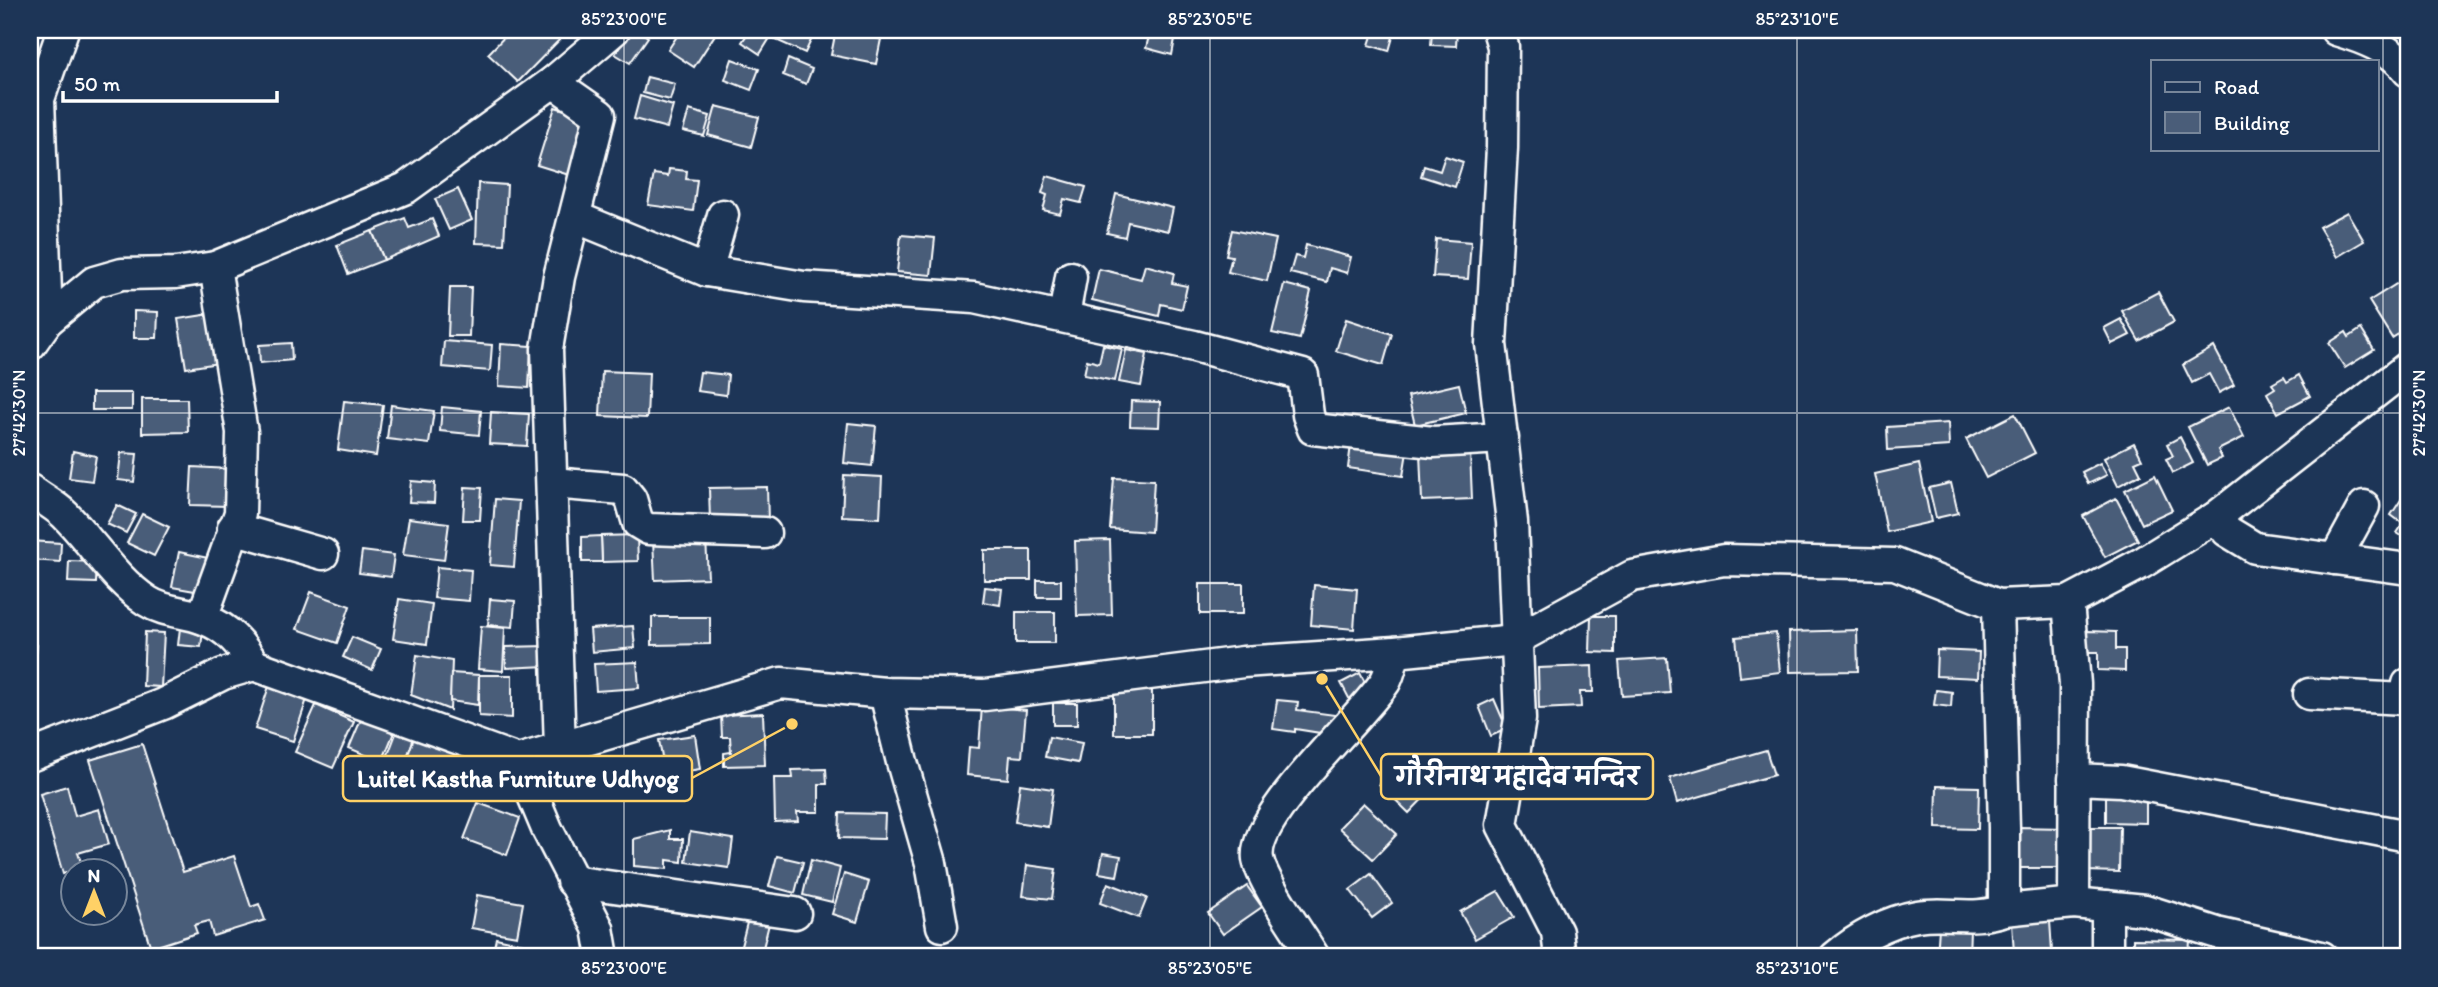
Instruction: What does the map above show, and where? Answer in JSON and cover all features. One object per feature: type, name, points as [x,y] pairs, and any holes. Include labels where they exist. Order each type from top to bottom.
[{"type":"street","points":[[35,327],[35,94],[63,30]]},
{"type":"street","points":[[35,327],[93,282],[122,274],[176,273],[215,267],[406,188],[553,82],[614,30]]},
{"type":"street","points":[[2336,30],[2368,39],[2402,63],[2408,71]]},
{"type":"street","points":[[1504,35],[1502,148],[1491,344],[1512,522],[1520,719],[1502,825],[1557,932],[1560,957]]},
{"type":"street","points":[[553,82],[600,115],[559,277],[547,349],[560,749]]},
{"type":"street","points":[[707,271],[723,215]]},
{"type":"street","points":[[575,218],[707,271],[804,287],[974,298],[1194,346],[1303,375],[1308,415],[1313,429],[1433,442],[1503,438]]},
{"type":"street","points":[[202,618],[240,513],[242,432],[215,267]]},
{"type":"street","points":[[1063,316],[1071,277]]},
{"type":"street","points":[[30,756],[163,704],[223,674],[254,665],[518,760],[781,683],[885,693],[985,695],[1243,662],[1395,652],[1515,640],[1632,576],[1724,560],[1895,564],[1998,605],[2068,602],[2142,563],[2216,517],[2408,367]]},
{"type":"street","points":[[552,483],[623,489],[631,499],[638,523],[648,529],[765,533]]},
{"type":"street","points":[[30,490],[63,513],[123,581],[148,601],[171,612],[202,618],[227,631],[239,641],[254,665]]},
{"type":"street","points":[[2335,559],[2364,506]]},
{"type":"street","points":[[2216,517],[2227,531],[2255,548],[2408,569]]},
{"type":"street","points":[[233,528],[323,554]]},
{"type":"street","points":[[2068,602],[2075,684],[2074,903]]},
{"type":"street","points":[[1998,605],[2004,910]]},
{"type":"street","points":[[1311,956],[1264,876],[1258,858],[1260,836],[1291,791],[1386,681],[1395,652]]},
{"type":"street","points":[[2309,694],[2405,699],[2408,684]]},
{"type":"street","points":[[885,693],[931,863],[942,926]]},
{"type":"street","points":[[518,760],[572,881],[598,928],[603,957]]},
{"type":"street","points":[[2074,779],[2120,781],[2408,836]]},
{"type":"street","points":[[572,881],[795,913]]},
{"type":"street","points":[[1835,957],[1848,946],[1885,925],[1918,916],[1987,916],[2004,910],[2074,903],[2145,910],[2217,933],[2322,957]]},
{"type":"street","points":[[2107,906],[2107,957]]},
{"type":"building","points":[[511,30],[569,30],[518,82],[488,54]]},
{"type":"building","points":[[632,30],[648,37],[630,63],[615,54]]},
{"type":"building","points":[[674,30],[718,30],[694,67],[668,50],[679,33]]},
{"type":"building","points":[[750,30],[775,30],[760,54],[742,42]]},
{"type":"building","points":[[780,30],[816,30],[805,53],[776,40]]},
{"type":"building","points":[[836,30],[881,39],[876,64],[831,55]]},
{"type":"building","points":[[1374,30],[1395,30],[1389,51],[1369,45]]},
{"type":"building","points":[[1432,30],[1457,30],[1456,46],[1431,45]]},
{"type":"building","points":[[1150,32],[1175,39],[1172,55],[1146,48]]},
{"type":"building","points":[[732,59],[759,69],[751,90],[725,80]]},
{"type":"building","points":[[788,59],[812,69],[806,84],[783,75]]},
{"type":"building","points":[[647,77],[675,84],[670,100],[643,93]]},
{"type":"building","points":[[640,96],[673,106],[667,128],[634,119]]},
{"type":"building","points":[[716,106],[759,117],[751,147],[708,135]]},
{"type":"building","points":[[555,107],[587,117],[569,175],[537,165]]},
{"type":"building","points":[[689,110],[710,116],[704,136],[683,131]]},
{"type":"building","points":[[1445,156],[1463,162],[1455,187],[1421,176],[1424,166],[1440,171]]},
{"type":"building","points":[[669,169],[687,171],[686,179],[697,180],[693,211],[648,205],[654,174],[668,176]]},
{"type":"building","points":[[1047,176],[1086,187],[1081,203],[1064,199],[1060,214],[1043,210],[1047,195],[1042,193]]},
{"type":"building","points":[[478,183],[507,185],[504,244],[476,243]]},
{"type":"building","points":[[458,189],[472,220],[449,230],[435,199]]},
{"type":"building","points":[[1116,194],[1173,208],[1168,231],[1128,222],[1125,237],[1107,233]]},
{"type":"building","points":[[2347,212],[2364,241],[2337,257],[2319,227]]},
{"type":"building","points":[[405,218],[409,228],[432,219],[439,236],[384,260],[372,231]]},
{"type":"building","points":[[1232,230],[1276,239],[1267,281],[1228,272],[1232,256],[1226,255]]},
{"type":"building","points":[[372,231],[384,260],[348,274],[337,245]]},
{"type":"building","points":[[901,235],[935,238],[931,275],[897,272]]},
{"type":"building","points":[[1436,239],[1471,242],[1468,279],[1433,277]]},
{"type":"building","points":[[1306,245],[1351,257],[1347,273],[1330,268],[1327,282],[1290,273],[1295,256],[1303,258]]},
{"type":"building","points":[[1145,265],[1174,273],[1172,283],[1187,286],[1182,309],[1161,304],[1159,316],[1092,300],[1099,269],[1141,279]]},
{"type":"building","points":[[2398,283],[2408,299],[2408,309],[2400,314],[2408,328],[2392,338],[2369,301]]},
{"type":"building","points":[[1284,284],[1311,291],[1300,339],[1272,333]]},
{"type":"building","points":[[450,287],[471,287],[469,336],[448,336]]},
{"type":"building","points":[[2158,292],[2174,322],[2139,341],[2122,311]]},
{"type":"building","points":[[134,311],[158,312],[157,338],[134,338]]},
{"type":"building","points":[[217,313],[225,362],[186,368],[178,319]]},
{"type":"building","points":[[1346,319],[1392,334],[1383,365],[1336,351]]},
{"type":"building","points":[[2121,319],[2130,335],[2112,344],[2104,328]]},
{"type":"building","points":[[2361,329],[2374,350],[2345,368],[2329,343],[2346,332],[2349,337]]},
{"type":"building","points":[[444,341],[492,345],[490,371],[442,367]]},
{"type":"building","points":[[291,343],[292,360],[260,363],[259,345]]},
{"type":"building","points":[[501,344],[531,346],[529,388],[499,386]]},
{"type":"building","points":[[1103,345],[1122,349],[1115,381],[1084,375],[1087,360],[1099,363]]},
{"type":"building","points":[[2214,347],[2234,385],[2219,393],[2209,374],[2192,383],[2183,365]]},
{"type":"building","points":[[1126,350],[1147,354],[1141,386],[1119,382]]},
{"type":"building","points":[[602,371],[649,373],[647,418],[600,416]]},
{"type":"building","points":[[700,372],[728,375],[726,395],[697,391]]},
{"type":"building","points":[[2299,375],[2310,396],[2278,413],[2267,393],[2275,388],[2272,384],[2284,377],[2287,382]]},
{"type":"building","points":[[1459,384],[1466,413],[1415,425],[1408,396]]},
{"type":"building","points":[[92,393],[132,393],[132,410],[92,410]]},
{"type":"building","points":[[142,399],[187,399],[188,432],[142,433]]},
{"type":"building","points":[[344,401],[383,405],[376,456],[338,450]]},
{"type":"building","points":[[1131,401],[1160,402],[1159,427],[1130,426]]},
{"type":"building","points":[[391,405],[434,411],[429,444],[387,439]]},
{"type":"building","points":[[442,407],[481,411],[479,435],[440,431]]},
{"type":"building","points":[[2229,407],[2244,437],[2218,450],[2222,458],[2207,465],[2188,427]]},
{"type":"building","points":[[491,412],[529,414],[527,446],[489,444]]},
{"type":"building","points":[[2015,414],[2035,453],[1986,478],[1966,439]]},
{"type":"building","points":[[848,423],[876,426],[872,466],[844,463]]},
{"type":"building","points":[[1948,423],[1949,446],[1888,450],[1887,427]]},
{"type":"building","points":[[1352,437],[1408,446],[1403,476],[1348,468]]},
{"type":"building","points":[[2180,437],[2193,463],[2173,473],[2166,459],[2173,456],[2167,444]]},
{"type":"building","points":[[2134,443],[2142,459],[2135,462],[2141,474],[2118,486],[2104,458]]},
{"type":"building","points":[[73,451],[96,456],[92,481],[69,478]]},
{"type":"building","points":[[1470,451],[1472,499],[1422,501],[1420,453]]},
{"type":"building","points":[[121,453],[137,454],[134,482],[118,480]]},
{"type":"building","points":[[2100,463],[2107,475],[2088,484],[2082,472]]},
{"type":"building","points":[[1919,464],[1931,522],[1887,532],[1875,474]]},
{"type":"building","points":[[192,467],[230,469],[228,506],[190,505]]},
{"type":"building","points":[[844,475],[882,477],[880,518],[842,516]]},
{"type":"building","points":[[2155,475],[2172,510],[2142,524],[2125,490]]},
{"type":"building","points":[[1114,478],[1154,480],[1151,532],[1110,529]]},
{"type":"building","points":[[411,481],[435,483],[434,503],[409,502]]},
{"type":"building","points":[[1951,483],[1958,513],[1936,518],[1929,488]]},
{"type":"building","points":[[465,487],[482,488],[480,520],[463,520]]},
{"type":"building","points":[[767,487],[768,520],[710,521],[709,488]]},
{"type":"building","points":[[2406,492],[2408,540],[2397,533],[2403,524],[2391,515]]},
{"type":"building","points":[[2116,498],[2138,540],[2105,557],[2083,516]]},
{"type":"building","points":[[495,499],[519,501],[514,567],[490,565]]},
{"type":"building","points":[[117,505],[136,514],[126,533],[107,524]]},
{"type":"building","points":[[142,514],[169,527],[154,556],[127,543]]},
{"type":"building","points":[[409,518],[449,523],[444,560],[403,555]]},
{"type":"building","points":[[637,535],[638,561],[602,562],[601,536]]},
{"type":"building","points":[[601,536],[602,562],[582,562],[582,537]]},
{"type":"building","points":[[706,538],[708,578],[655,580],[653,541]]},
{"type":"building","points":[[1110,540],[1112,615],[1077,616],[1075,541]]},
{"type":"building","points":[[30,541],[61,543],[60,562],[30,560]]},
{"type":"building","points":[[984,550],[1031,550],[1031,580],[984,580]]},
{"type":"building","points":[[362,551],[394,555],[391,577],[359,573]]},
{"type":"building","points":[[179,552],[213,559],[206,593],[172,587]]},
{"type":"building","points":[[69,561],[97,562],[96,583],[68,582]]},
{"type":"building","points":[[437,567],[471,570],[469,601],[434,598]]},
{"type":"building","points":[[1037,580],[1061,580],[1061,597],[1037,597]]},
{"type":"building","points":[[1200,584],[1243,584],[1243,614],[1200,614]]},
{"type":"building","points":[[1314,585],[1357,589],[1354,629],[1311,625]]},
{"type":"building","points":[[985,587],[1002,589],[1000,605],[983,602]]},
{"type":"building","points":[[311,592],[350,606],[337,643],[297,629]]},
{"type":"building","points":[[399,599],[432,604],[427,644],[393,639]]},
{"type":"building","points":[[490,599],[515,601],[513,627],[488,625]]},
{"type":"building","points":[[1016,612],[1055,612],[1055,643],[1016,643]]},
{"type":"building","points":[[1591,616],[1615,616],[1615,653],[1590,652]]},
{"type":"building","points":[[652,617],[710,617],[710,644],[652,645]]},
{"type":"building","points":[[481,626],[505,628],[503,671],[478,669]]},
{"type":"building","points":[[633,626],[635,648],[592,652],[590,629]]},
{"type":"building","points":[[180,628],[203,630],[201,647],[178,645]]},
{"type":"building","points":[[1857,630],[1858,671],[1790,672],[1789,632]]},
{"type":"building","points":[[2087,631],[2116,632],[2116,649],[2125,649],[2125,671],[2098,670],[2098,652],[2086,652]]},
{"type":"building","points":[[145,632],[164,633],[161,687],[143,686]]},
{"type":"building","points":[[1776,633],[1780,672],[1740,677],[1736,637]]},
{"type":"building","points":[[352,637],[381,649],[372,670],[343,657]]},
{"type":"building","points":[[30,644],[37,645],[34,671],[30,670]]},
{"type":"building","points":[[546,646],[546,666],[506,668],[505,647]]},
{"type":"building","points":[[1937,650],[1979,652],[1978,678],[1936,676]]},
{"type":"building","points":[[417,655],[452,661],[450,710],[411,695]]},
{"type":"building","points":[[1667,658],[1670,693],[1622,696],[1619,661]]},
{"type":"building","points":[[637,662],[639,688],[596,691],[594,664]]},
{"type":"building","points":[[1592,666],[1593,692],[1580,692],[1581,707],[1539,709],[1538,668]]},
{"type":"building","points":[[451,673],[479,675],[478,705],[450,701]]},
{"type":"building","points":[[1360,673],[1371,694],[1352,704],[1341,683]]},
{"type":"building","points":[[479,675],[512,675],[512,718],[479,716]]},
{"type":"building","points":[[30,679],[35,679],[33,719],[30,719]]},
{"type":"building","points":[[270,683],[308,696],[293,741],[255,729]]},
{"type":"building","points":[[1114,687],[1152,687],[1152,734],[1114,734]]},
{"type":"building","points":[[1936,690],[1952,692],[1951,707],[1934,705]]},
{"type":"building","points":[[1494,699],[1507,729],[1491,736],[1479,706]]},
{"type":"building","points":[[1277,700],[1298,702],[1297,710],[1335,715],[1333,735],[1295,729],[1295,732],[1273,729]]},
{"type":"building","points":[[1053,703],[1077,703],[1077,725],[1053,725]]},
{"type":"building","points":[[316,705],[354,722],[333,768],[295,752]]},
{"type":"building","points":[[982,706],[1026,710],[1022,757],[1010,756],[1008,779],[967,775],[969,747],[979,748]]},
{"type":"building","points":[[763,713],[765,765],[724,766],[724,753],[731,752],[730,737],[722,737],[721,715]]},
{"type":"building","points":[[362,717],[395,730],[382,762],[349,748]]},
{"type":"building","points":[[397,731],[414,738],[404,766],[386,760]]},
{"type":"building","points":[[695,735],[700,769],[665,775],[659,740]]},
{"type":"building","points":[[1049,737],[1082,743],[1078,763],[1045,757]]},
{"type":"building","points":[[414,738],[455,752],[445,781],[404,766]]},
{"type":"building","points":[[142,744],[183,872],[234,856],[251,907],[259,904],[265,920],[213,936],[209,921],[194,925],[197,933],[151,948],[130,883],[130,858],[122,858],[90,760]]},
{"type":"building","points":[[458,749],[475,755],[466,783],[449,777]]},
{"type":"building","points":[[1766,750],[1774,775],[1677,803],[1670,778]]},
{"type":"building","points":[[1405,757],[1436,785],[1409,813],[1379,784]]},
{"type":"building","points":[[826,769],[827,784],[819,784],[819,812],[797,812],[798,821],[775,822],[774,778],[793,778],[792,770]]},
{"type":"building","points":[[1020,784],[1053,789],[1048,827],[1015,822]]},
{"type":"building","points":[[67,786],[75,816],[99,809],[109,844],[78,853],[80,858],[60,858],[60,864],[40,794]]},
{"type":"building","points":[[1937,786],[1979,787],[1978,829],[1936,828]]},
{"type":"building","points":[[2106,790],[2146,791],[2146,823],[2106,822]]},
{"type":"building","points":[[478,803],[520,818],[507,855],[464,839]]},
{"type":"building","points":[[1363,803],[1397,834],[1373,859],[1339,828]]},
{"type":"building","points":[[840,813],[885,814],[884,839],[839,838]]},
{"type":"building","points":[[2017,827],[2067,828],[2066,868],[2017,868]]},
{"type":"building","points":[[2087,827],[2120,827],[2119,872],[2086,871]]},
{"type":"building","points":[[670,830],[670,839],[683,839],[682,862],[667,860],[667,869],[634,866],[634,839]]},
{"type":"building","points":[[690,832],[733,839],[729,868],[686,862]]},
{"type":"building","points":[[1103,853],[1121,856],[1117,876],[1099,873]]},
{"type":"building","points":[[777,856],[803,862],[795,893],[769,886]]},
{"type":"building","points":[[811,860],[840,868],[832,902],[803,895]]},
{"type":"building","points":[[1027,865],[1056,869],[1052,899],[1023,896]]},
{"type":"building","points":[[844,874],[869,882],[857,922],[832,914]]},
{"type":"building","points":[[1371,874],[1392,903],[1372,918],[1350,890]]},
{"type":"building","points":[[1108,883],[1147,898],[1139,918],[1100,903]]},
{"type":"building","points":[[1247,886],[1262,907],[1223,934],[1208,913]]},
{"type":"building","points":[[1498,891],[1514,917],[1475,939],[1460,912]]},
{"type":"building","points":[[477,895],[523,903],[517,936],[471,928]]},
{"type":"building","points":[[750,911],[771,916],[761,956],[740,950]]},
{"type":"building","points":[[2050,921],[2052,951],[2014,953],[2012,923]]},
{"type":"building","points":[[1939,928],[1970,929],[1969,957],[1937,957]]},
{"type":"building","points":[[496,938],[528,945],[525,957],[492,957]]},
{"type":"building","points":[[2133,939],[2190,940],[2189,957],[2133,956]]},
{"type":"place","name":"गौरीनाथ महादेव मन्दिर","points":[[1322,679]]},
{"type":"place","name":"Luitel Kastha Furniture Udhyog","points":[[792,724]]}]
